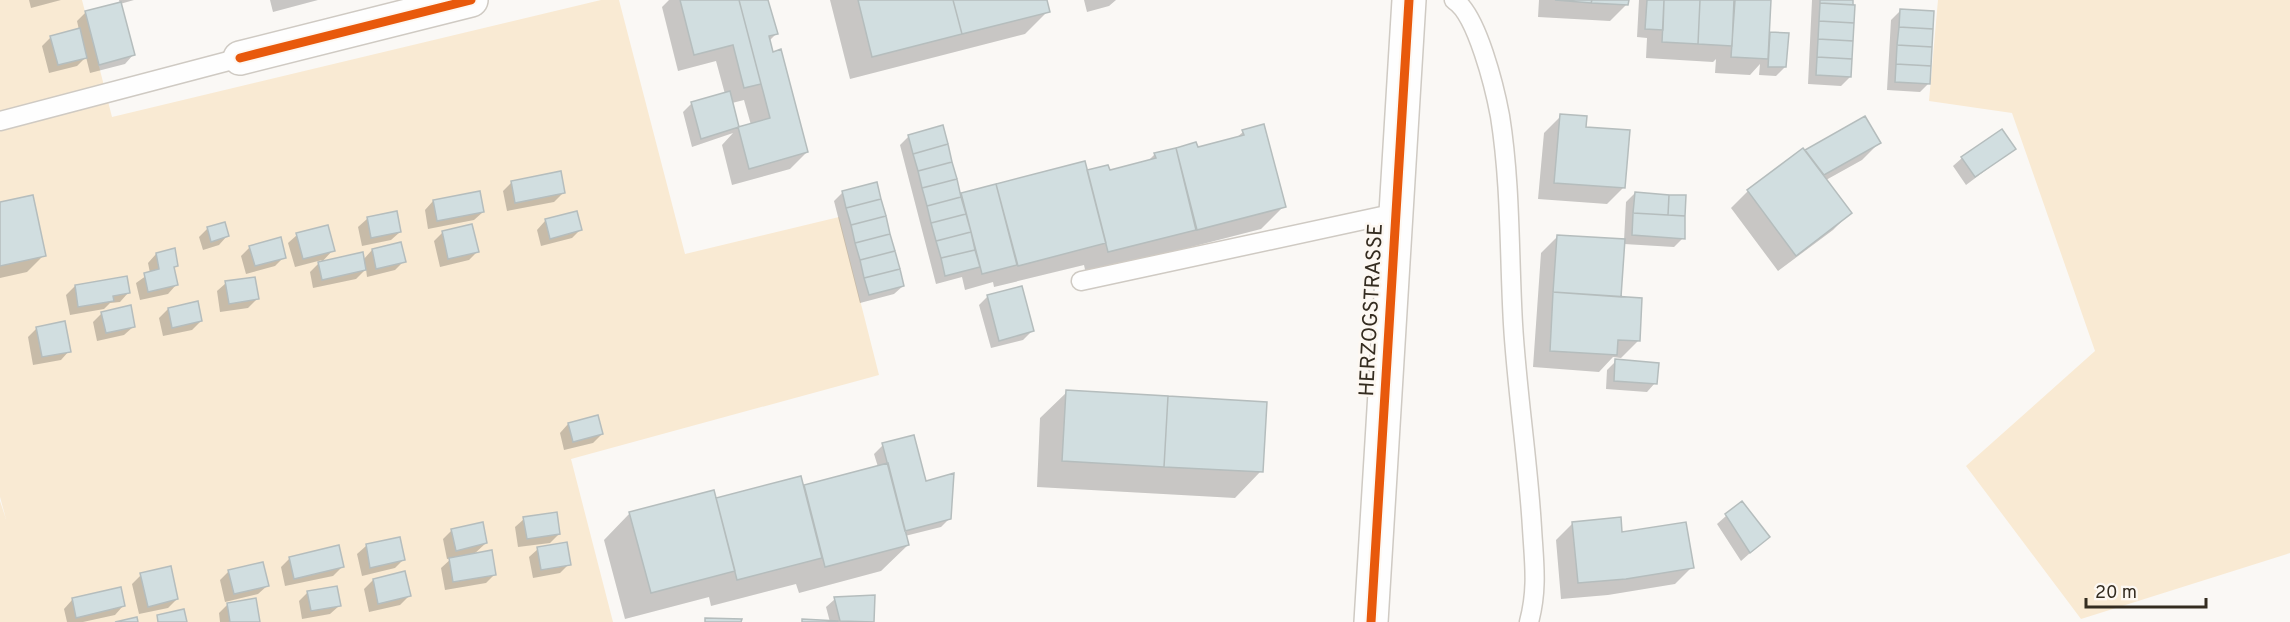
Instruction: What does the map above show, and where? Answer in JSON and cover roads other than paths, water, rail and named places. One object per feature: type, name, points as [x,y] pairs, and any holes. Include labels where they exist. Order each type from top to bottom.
[{"type":"street","points":[[240,58],[471,0]]},
{"type":"street","name":"HERZOGSTRASSE","points":[[1371,622],[1409,0]]},
{"type":"lane","points":[[1454,0],[1461,4],[1474,25],[1499,115],[1510,219],[1513,326],[1528,458],[1533,539],[1536,596],[1529,622]]},
{"type":"lane","points":[[0,121],[240,58]]},
{"type":"lane","points":[[1081,281],[1396,213]]}]
